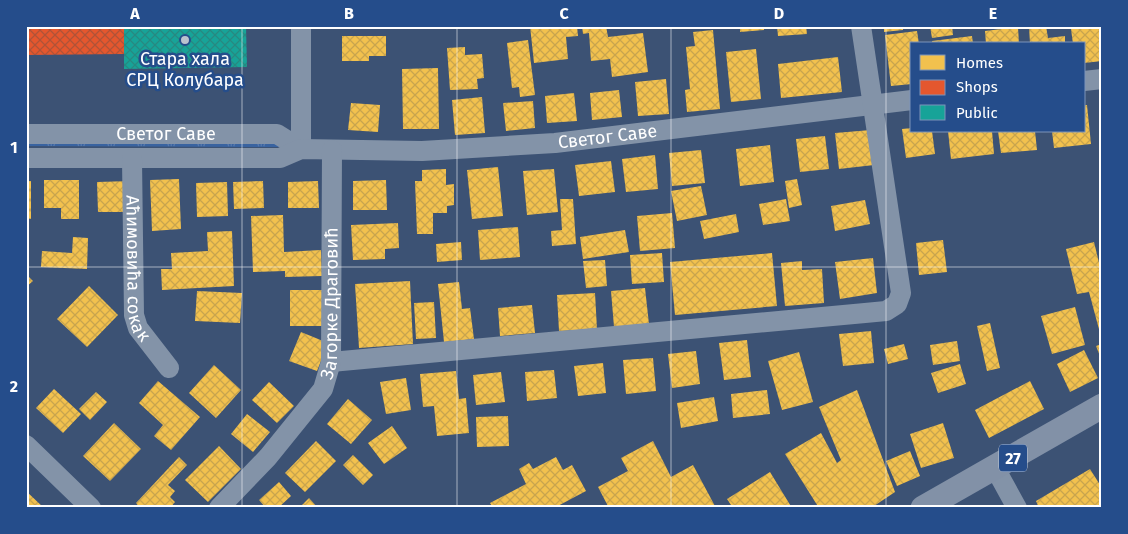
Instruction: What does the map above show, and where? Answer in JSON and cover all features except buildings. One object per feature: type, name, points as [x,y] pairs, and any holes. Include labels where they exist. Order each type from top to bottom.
[{"type":"main road","name":"27","points":[[923,508],[1102,406]]},
{"type":"street","points":[[301,26],[301,148]]},
{"type":"street","points":[[331,362],[886,311],[898,304],[901,293],[861,26]]},
{"type":"street","points":[[1086,81],[1102,79]]},
{"type":"street","name":"Светог Саве","points":[[26,134],[277,134],[301,148],[422,151],[555,143],[910,100]]},
{"type":"street","name":"Светог Саве","points":[[26,158],[280,158],[301,148]]},
{"type":"street","name":"Загорке Драговић","points":[[223,507],[323,389],[331,362],[332,150]]},
{"type":"street","name":"Аћимовића сокак","points":[[132,159],[134,315],[138,328],[169,368]]},
{"type":"street","points":[[26,445],[91,508]]},
{"type":"street","points":[[995,468],[1017,508]]},
{"type":"green space","points":[[26,138],[283,139],[283,147],[26,146]]},
{"type":"place","name":"Стара хала СРЦ Колубара","points":[[185,40]]}]
